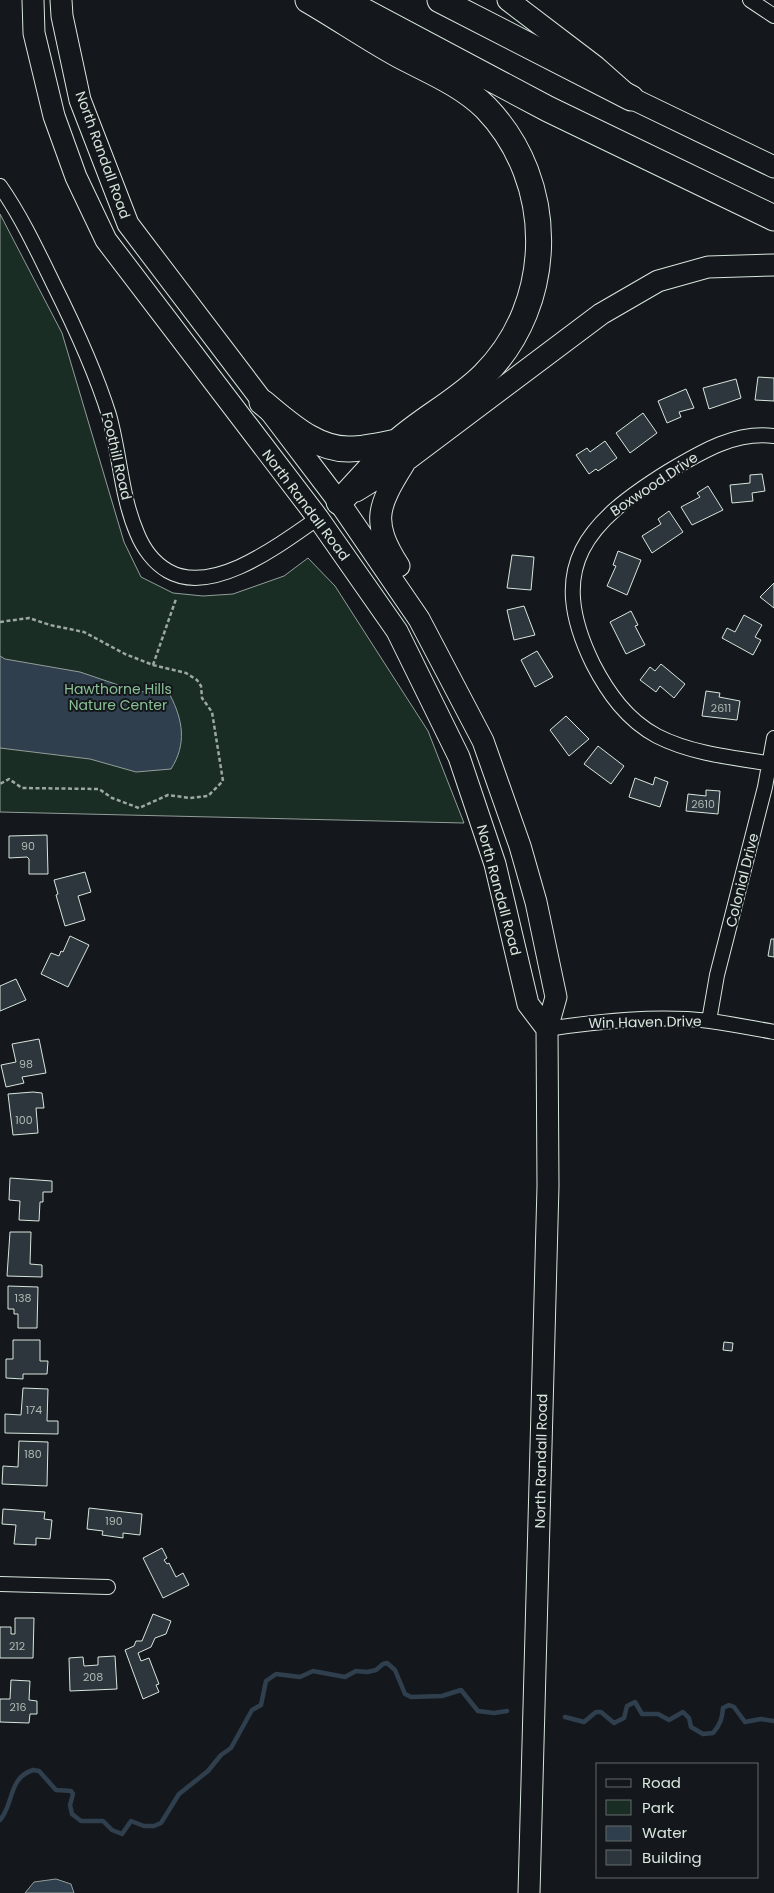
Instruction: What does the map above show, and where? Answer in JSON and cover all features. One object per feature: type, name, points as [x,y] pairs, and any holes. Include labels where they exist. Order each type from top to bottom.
[{"type":"highway","points":[[308,0],[398,54],[454,83],[486,108],[514,145],[529,181],[539,223],[539,257],[532,298],[513,336],[483,376],[402,451],[339,502]]},
{"type":"highway","points":[[343,0],[548,109],[774,218]]},
{"type":"highway","points":[[440,0],[631,98]]},
{"type":"highway","points":[[262,402],[301,433],[325,445],[348,449],[402,451]]},
{"type":"main road","name":"North Randall Road","points":[[33,0],[34,34],[54,116],[76,177],[106,240],[318,518],[396,631],[459,757],[495,864],[528,1004],[546,1029]]},
{"type":"main road","name":"North Randall Road","points":[[61,0],[80,100],[128,224],[339,502],[419,618],[483,741],[520,846],[536,902],[556,997],[546,1029],[549,1106],[548,1186],[529,1893]]},
{"type":"main road","points":[[508,0],[596,67],[631,98],[774,167]]},
{"type":"main road","points":[[444,667],[436,625],[385,544],[381,530],[381,510],[402,451],[601,314],[658,281],[708,267],[774,265]]},
{"type":"street","points":[[750,0],[772,10]]},
{"type":"street","name":"Foothill Road","points":[[0,186],[31,239],[64,306],[103,398],[114,436],[131,516],[137,534],[152,558],[168,571],[184,576],[223,573],[250,563],[318,518]]},
{"type":"street","name":"Boxwood Drive","points":[[772,764],[706,752],[673,743],[656,735],[628,714],[606,688],[587,652],[574,612],[572,588],[579,554],[597,524],[610,512],[695,455],[733,439],[774,436]]},
{"type":"street","name":"Colonial Drive","points":[[709,1021],[712,998],[772,764],[774,738]]},
{"type":"street","name":"Win Haven Drive","points":[[546,1029],[625,1020],[709,1021],[774,1032]]},
{"type":"street","points":[[0,1584],[108,1588]]},
{"type":"path","points":[[153,665],[176,599]]},
{"type":"path","points":[[0,622],[29,618],[50,625],[84,632],[153,665],[186,673],[197,680],[201,686],[202,698],[212,712],[223,781],[208,796],[190,798],[168,794],[139,808],[112,798],[99,789],[22,788],[9,779],[0,784]]},
{"type":"green space","name":"Hawthorne Hills Nature Center","points":[[0,214],[62,333],[124,542],[141,577],[173,593],[203,596],[233,594],[284,576],[308,558],[335,586],[428,731],[464,823],[0,812]]},
{"type":"water","points":[[0,656],[5,659],[80,672],[136,691],[170,695],[178,714],[181,732],[179,750],[171,769],[136,772],[90,759],[0,748]]},
{"type":"water","points":[[56,1879],[71,1884],[74,1893],[25,1893],[34,1882]]},
{"type":"building","points":[[758,377],[774,378],[774,401],[755,400]]},
{"type":"building","points":[[736,379],[741,398],[709,409],[703,388]]},
{"type":"building","points":[[686,389],[694,408],[679,412],[681,417],[667,423],[658,401]]},
{"type":"building","points":[[643,413],[657,433],[630,453],[616,433]]},
{"type":"building","points":[[605,441],[617,458],[598,471],[596,469],[589,474],[576,455],[587,448],[590,452]]},
{"type":"building","points":[[762,474],[765,491],[752,493],[753,501],[732,503],[730,485],[750,483],[750,475]]},
{"type":"building","points":[[708,486],[723,510],[692,525],[681,507],[700,497],[697,493]]},
{"type":"building","points":[[669,511],[683,532],[652,553],[642,536],[661,524],[658,519]]},
{"type":"building","points":[[618,551],[641,560],[627,595],[607,586],[616,566],[613,565]]},
{"type":"building","points":[[512,555],[534,557],[531,590],[507,588]]},
{"type":"building","points":[[774,583],[774,608],[760,597]]},
{"type":"building","points":[[524,606],[535,635],[514,640],[507,610]]},
{"type":"building","points":[[631,611],[638,625],[635,626],[645,645],[626,654],[610,622]]},
{"type":"building","points":[[744,615],[762,625],[755,637],[761,640],[753,655],[722,638],[727,628],[735,632]]},
{"type":"building","points":[[537,651],[553,677],[535,687],[521,660]]},
{"type":"building","points":[[661,664],[685,684],[674,698],[660,686],[656,692],[640,680],[650,667],[655,671]]},
{"type":"building","points":[[706,691],[720,693],[719,697],[740,701],[737,720],[702,716]]},
{"type":"building","points":[[566,716],[589,739],[569,756],[550,730]]},
{"type":"building","points":[[598,746],[624,766],[611,784],[584,764]]},
{"type":"building","points":[[655,777],[668,782],[660,807],[629,797],[635,778],[653,785]]},
{"type":"building","points":[[706,790],[720,791],[718,814],[686,811],[688,794],[706,796]]},
{"type":"building","points":[[47,835],[48,874],[29,874],[29,859],[27,857],[9,858],[9,836]]},
{"type":"building","points":[[85,872],[91,892],[78,896],[85,920],[65,926],[56,895],[58,894],[54,880]]},
{"type":"building","points":[[70,936],[89,945],[68,987],[41,974],[51,953],[59,956],[61,951],[63,952]]},
{"type":"building","points":[[771,939],[774,939],[774,957],[768,956]]},
{"type":"building","points":[[16,979],[26,1000],[0,1011],[0,986]]},
{"type":"building","points":[[39,1039],[46,1073],[22,1077],[24,1083],[6,1087],[1,1065],[16,1062],[12,1044]]},
{"type":"building","points":[[42,1093],[44,1108],[36,1108],[38,1133],[13,1135],[8,1094]]},
{"type":"building","points":[[10,1178],[52,1181],[52,1192],[43,1192],[43,1202],[40,1202],[39,1221],[19,1220],[20,1201],[9,1200]]},
{"type":"building","points":[[10,1232],[31,1232],[30,1264],[42,1265],[42,1277],[7,1276]]},
{"type":"building","points":[[8,1286],[38,1287],[37,1328],[18,1328],[18,1314],[14,1314],[14,1309],[8,1309]]},
{"type":"building","points":[[13,1340],[40,1340],[40,1361],[48,1361],[47,1374],[23,1374],[23,1379],[6,1378],[6,1359],[13,1359]]},
{"type":"building","points":[[724,1342],[733,1343],[732,1351],[723,1350]]},
{"type":"building","points":[[23,1388],[48,1389],[47,1421],[58,1421],[58,1434],[5,1433],[5,1414],[21,1415]]},
{"type":"building","points":[[19,1441],[48,1442],[47,1486],[2,1484],[3,1466],[18,1467]]},
{"type":"building","points":[[89,1508],[142,1514],[140,1535],[123,1533],[123,1538],[102,1535],[103,1531],[87,1529]]},
{"type":"building","points":[[3,1509],[45,1512],[44,1519],[52,1520],[50,1539],[36,1538],[36,1545],[14,1544],[16,1525],[2,1524]]},
{"type":"building","points":[[162,1548],[167,1558],[164,1560],[167,1564],[169,1563],[176,1577],[183,1573],[189,1585],[163,1598],[143,1558]]},
{"type":"building","points":[[153,1614],[171,1621],[166,1634],[155,1638],[151,1647],[138,1653],[141,1661],[149,1658],[159,1684],[156,1685],[159,1692],[143,1699],[125,1650],[134,1646],[136,1641],[142,1641]]},
{"type":"building","points":[[15,1618],[34,1618],[33,1658],[0,1658],[0,1627],[11,1627],[11,1634],[15,1634]]},
{"type":"building","points":[[115,1656],[117,1689],[70,1691],[69,1658],[83,1657],[84,1666],[98,1665],[98,1657]]},
{"type":"building","points":[[11,1680],[30,1681],[29,1700],[37,1701],[37,1714],[30,1714],[29,1723],[0,1722],[0,1699],[10,1699]]},
{"type":"waterway","points":[[0,1820],[8,1807],[15,1785],[19,1779],[33,1770],[39,1771],[56,1790],[71,1791],[73,1794],[70,1805],[72,1814],[81,1821],[103,1821],[112,1830],[122,1834],[131,1821],[144,1826],[154,1826],[161,1823],[179,1794],[208,1771],[221,1755],[231,1748],[252,1710],[261,1705],[266,1681],[276,1674],[300,1677],[313,1671],[345,1677],[356,1671],[367,1672],[376,1670],[387,1663],[395,1670],[405,1694],[411,1697],[442,1696],[461,1690],[478,1711],[494,1713],[507,1711]]},
{"type":"waterway","points":[[565,1717],[584,1722],[596,1712],[601,1712],[614,1723],[624,1718],[627,1706],[635,1702],[642,1714],[658,1714],[669,1720],[683,1712],[689,1718],[691,1727],[703,1734],[713,1733],[720,1722],[723,1708],[729,1705],[734,1707],[745,1722],[761,1719],[774,1721]]}]
